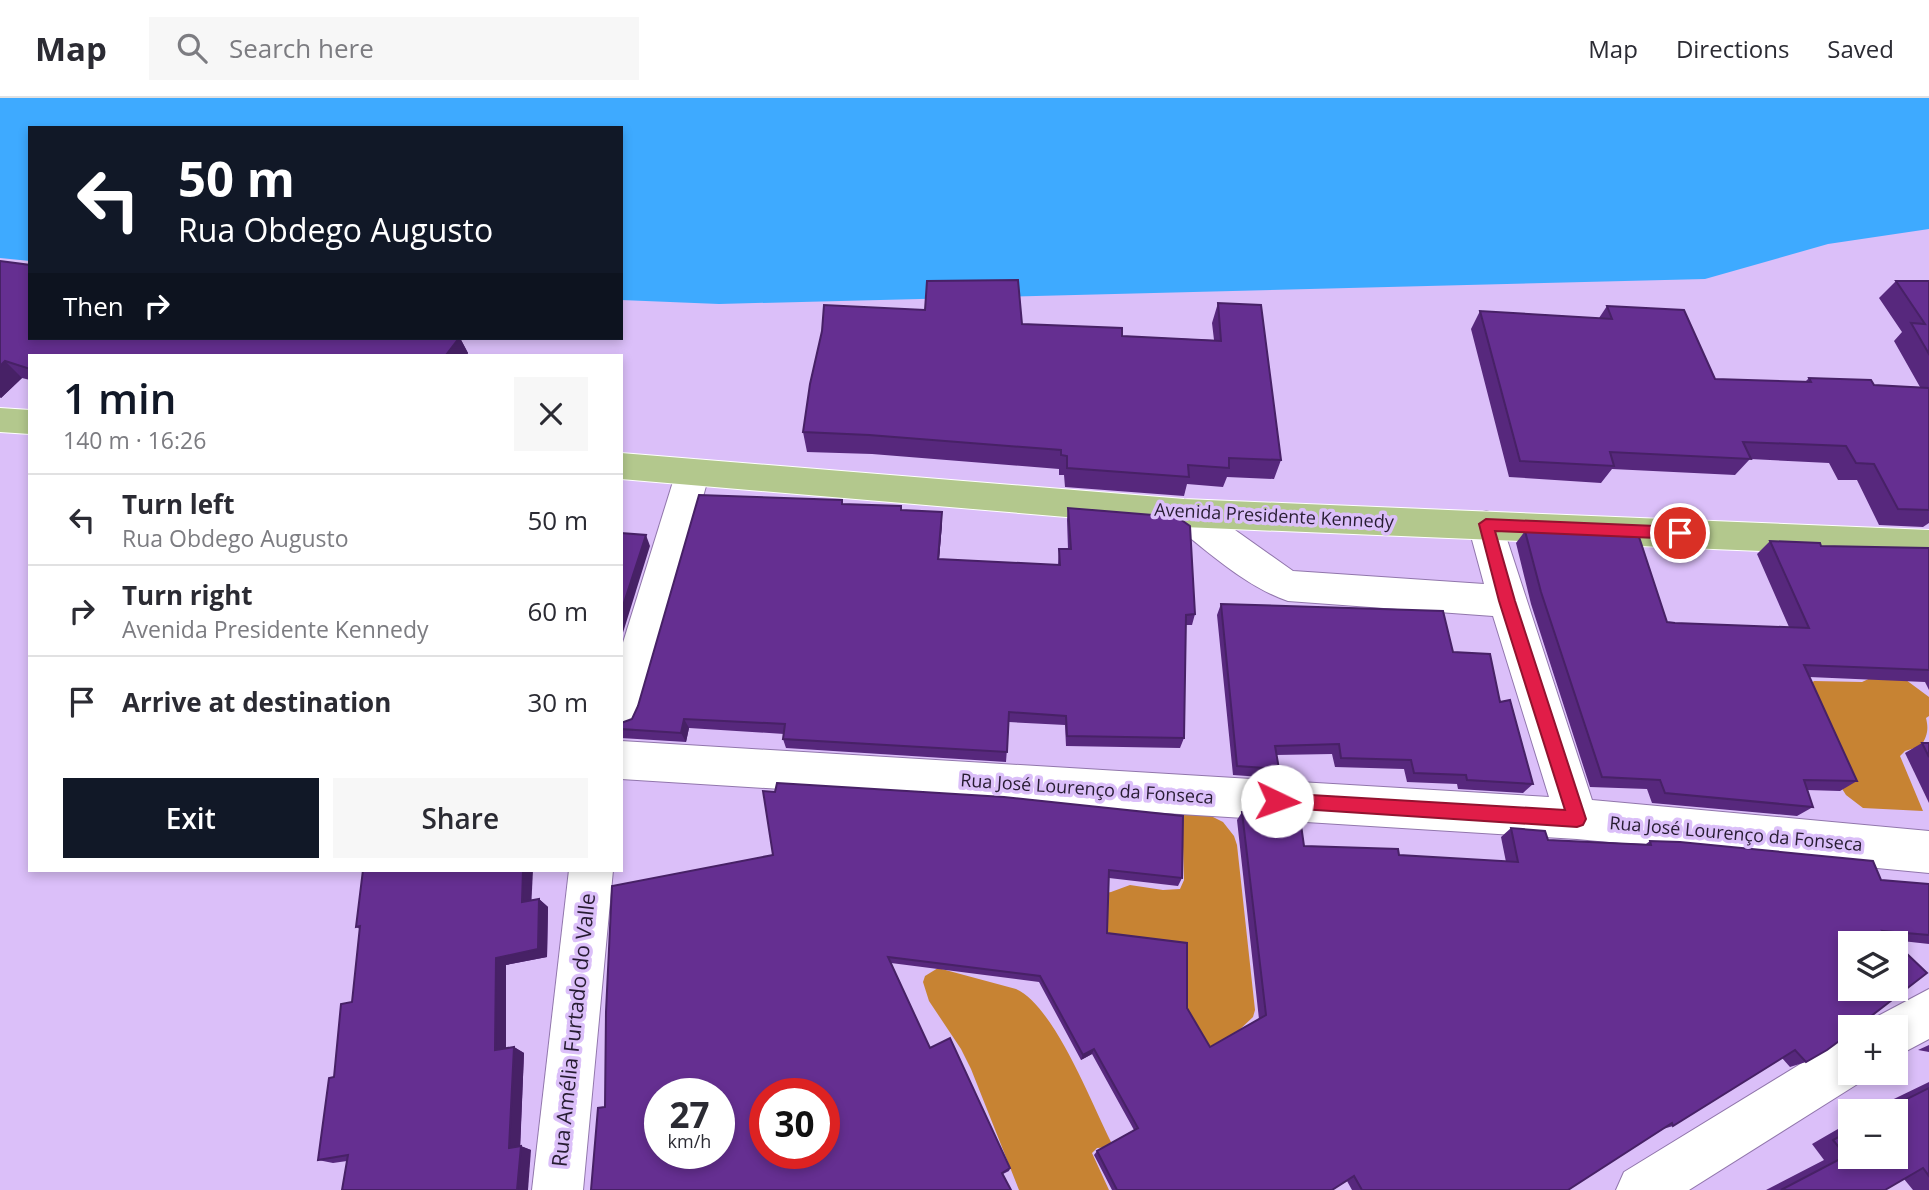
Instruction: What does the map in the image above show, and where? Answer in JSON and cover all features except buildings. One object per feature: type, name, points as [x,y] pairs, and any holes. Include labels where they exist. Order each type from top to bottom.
[{"type":"main road","points":[[0,420],[28,422]]},
{"type":"main road","name":"Avenida Presidente Kennedy","points":[[623,467],[1184,513],[1929,544]]},
{"type":"street","points":[[623,708],[693,472]]},
{"type":"street","points":[[1184,513],[1268,576],[1288,586],[1507,601]]},
{"type":"street","points":[[1500,525],[1507,601],[1577,819]]},
{"type":"street","name":"Rua José Lourenço da Fonseca","points":[[623,760],[1577,819],[1929,852]]},
{"type":"street","name":"Rua Amélia Furtado do Valle","points":[[558,1190],[591,872]]},
{"type":"street","points":[[1908,1024],[1929,1012]]},
{"type":"street","points":[[1642,1190],[1838,1068]]},
{"type":"shaded area","points":[[1875,676],[1902,677],[1929,697],[1925,739],[1921,746],[1905,751],[1900,756],[1923,811],[1863,808],[1846,795],[1839,784],[1809,685],[1814,681],[1862,682]]},
{"type":"shaded area","points":[[1203,812],[1223,822],[1234,836],[1237,845],[1255,1010],[1253,1017],[1236,1033],[1253,1111],[1184,1012],[1186,955],[1119,940],[1035,907],[1111,892],[1130,885],[1163,890],[1180,889],[1184,880],[1182,813]]},
{"type":"shaded area","points":[[938,968],[1016,989],[1044,1014],[1070,1057],[1111,1142],[1109,1147],[1097,1148],[1092,1153],[1109,1190],[1019,1190],[971,1069],[929,1001],[923,982],[925,976]]},
{"type":"water","points":[[0,98],[1929,98],[1929,229],[1828,244],[1705,279],[719,304],[623,300],[623,126],[28,126],[28,261],[0,258]]},
{"type":"route","points":[[1277,801],[1577,819],[1507,601],[1486,524],[1680,533]]}]
